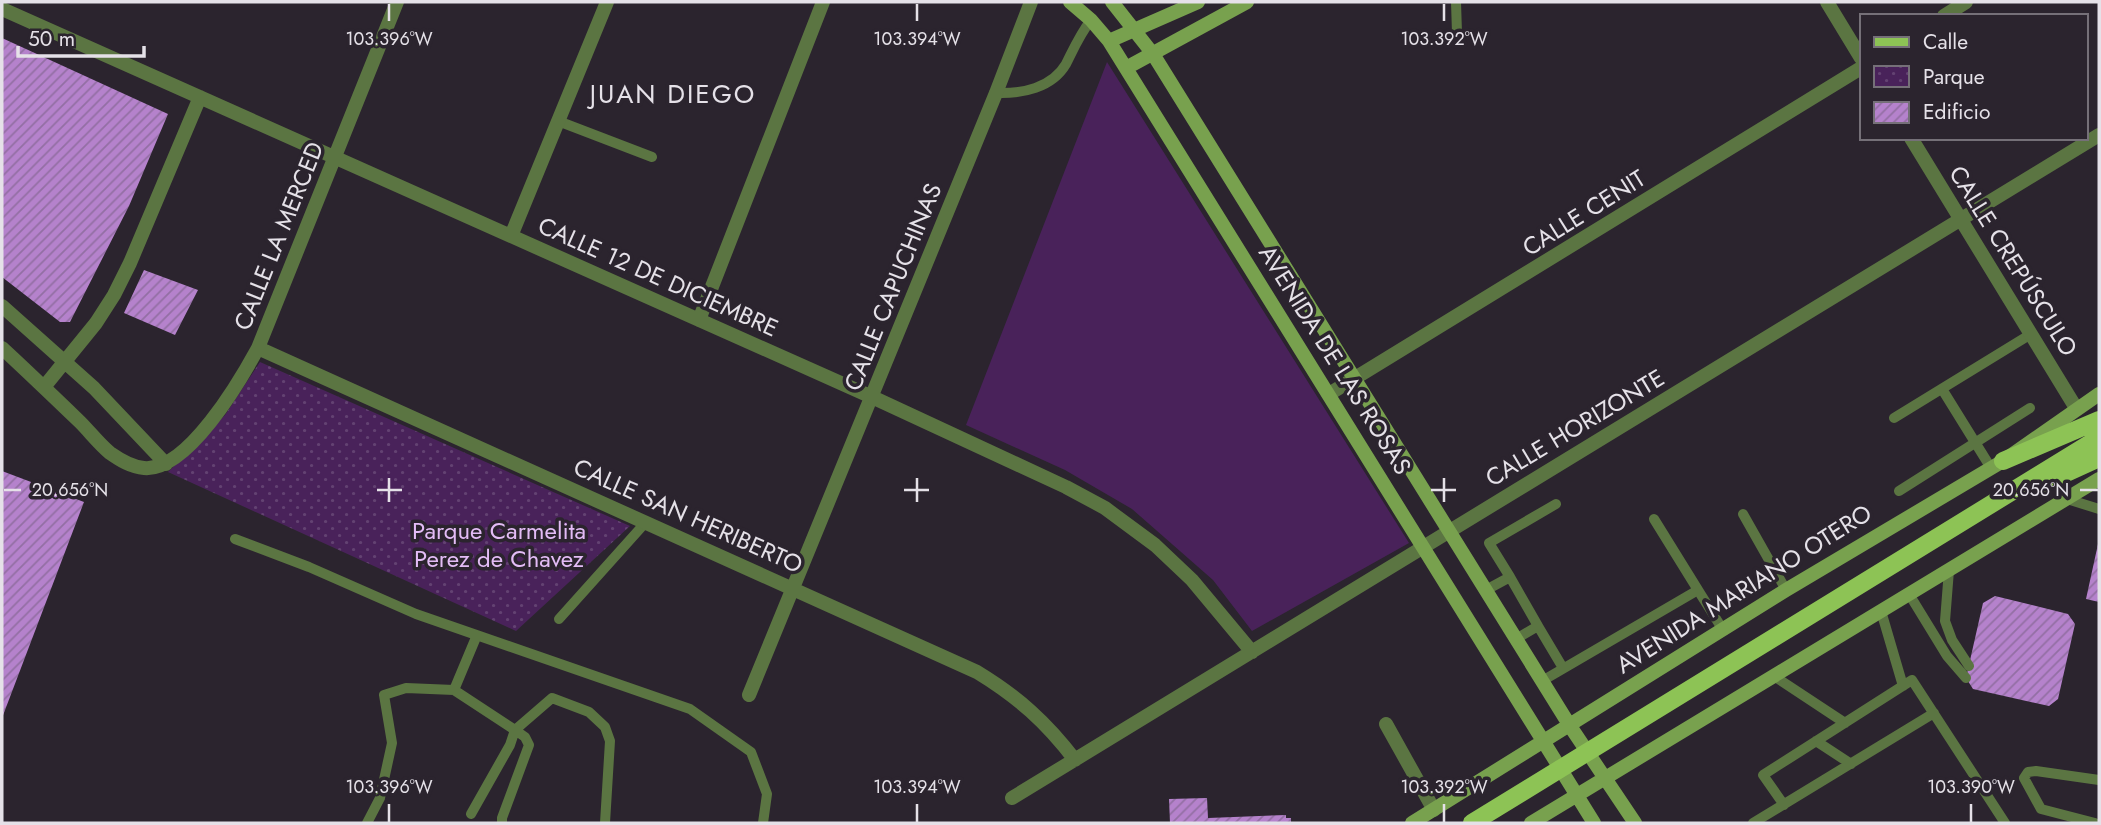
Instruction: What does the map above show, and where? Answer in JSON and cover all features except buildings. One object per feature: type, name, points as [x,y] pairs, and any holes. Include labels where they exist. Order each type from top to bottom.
[{"type":"main road","points":[[1997,464],[2099,420]]},
{"type":"main road","points":[[1472,823],[2099,438]]},
{"type":"main road","points":[[1969,518],[2099,458]]},
{"type":"street","name":"CALLE LA MERCED","points":[[166,464],[198,436],[219,412],[258,348],[397,2]]},
{"type":"street","points":[[511,236],[607,2]]},
{"type":"street","points":[[699,320],[823,2]]},
{"type":"street","name":"CALLE CAPUCHINAS","points":[[749,695],[1031,2]]},
{"type":"street","name":"AVENIDA DE LAS ROSAS","points":[[1070,2],[1091,20],[1109,41],[1594,823]]},
{"type":"street","name":"AVENIDA DE LAS ROSAS","points":[[1112,2],[1153,54],[1570,726],[1635,823]]},
{"type":"street","points":[[1109,41],[1198,2]]},
{"type":"street","points":[[1126,68],[1247,2]]},
{"type":"street","points":[[1827,2],[1860,56]]},
{"type":"street","points":[[1947,14],[1966,2]]},
{"type":"street","name":"CALLE 12 DE DICIEMBRE","points":[[2,9],[872,397],[1066,487],[1133,527],[1192,580],[1252,652]]},
{"type":"street","name":"CALLE CENIT","points":[[1329,394],[1860,69]]},
{"type":"street","points":[[44,387],[96,323],[114,295],[200,97]]},
{"type":"street","name":"CALLE HORIZONTE","points":[[1013,798],[2099,135]]},
{"type":"street","name":"CALLE CREPÚSCULO","points":[[1912,140],[2076,408]]},
{"type":"street","points":[[2,306],[112,405],[166,464],[142,468],[122,461],[107,451],[2,348]]},
{"type":"street","name":"CALLE SAN HERIBERTO","points":[[258,348],[977,672],[1009,691],[1035,713],[1075,760]]},
{"type":"street","name":"AVENIDA MARIANO OTERO","points":[[1412,823],[1786,590],[1997,464],[2099,394]]},
{"type":"street","points":[[1531,823],[2099,480]]},
{"type":"street","points":[[1386,724],[1434,810]]},
{"type":"lane","points":[[1456,2],[1457,33]]},
{"type":"lane","points":[[996,93],[1034,89],[1051,80],[1065,66],[1075,42],[1091,20]]},
{"type":"lane","points":[[558,121],[652,157]]},
{"type":"lane","points":[[1894,418],[2031,334]]},
{"type":"lane","points":[[1942,389],[1976,444],[1997,464]]},
{"type":"lane","points":[[1899,491],[2030,408]]},
{"type":"lane","points":[[2067,499],[2099,509]]},
{"type":"lane","points":[[1556,504],[1489,543],[1563,668]]},
{"type":"lane","points":[[1743,514],[1786,590]]},
{"type":"lane","points":[[1654,519],[1723,630]]},
{"type":"lane","points":[[559,619],[646,522]]},
{"type":"lane","points":[[235,539],[309,567],[416,614],[690,709],[751,752],[767,794],[763,823]]},
{"type":"lane","points":[[1949,570],[1945,621],[1952,640],[1969,666]]},
{"type":"lane","points":[[1486,590],[1510,577]]},
{"type":"lane","points":[[1542,681],[1698,590]]},
{"type":"lane","points":[[1909,594],[1947,656],[1966,678]]},
{"type":"lane","points":[[1881,611],[1903,686]]},
{"type":"lane","points":[[1516,639],[1538,626]]},
{"type":"lane","points":[[454,690],[477,635]]},
{"type":"lane","points":[[1774,676],[1845,723]]},
{"type":"lane","points":[[1784,805],[1763,775],[1912,680],[2005,823]]},
{"type":"lane","points":[[367,823],[380,798],[392,743],[384,695],[406,688],[454,690],[525,737],[529,745],[502,823]]},
{"type":"lane","points":[[471,814],[510,745],[515,730],[552,698],[589,712],[605,727],[611,741],[605,823]]},
{"type":"lane","points":[[1761,821],[1934,713]]},
{"type":"lane","points":[[1816,741],[1851,764]]},
{"type":"lane","points":[[2095,823],[2041,809],[2024,778],[2028,772],[2036,771],[2099,780]]},
{"type":"green space","points":[[1107,62],[1409,543],[1252,631],[1213,580],[1132,509],[1065,470],[966,425]]},
{"type":"green space","name":"Parque Carmelita Perez de Chavez","points":[[260,362],[630,526],[516,631],[168,472],[225,415]]},
{"type":"district","name":"JUAN DIEGO","points":[[673,94]]}]
